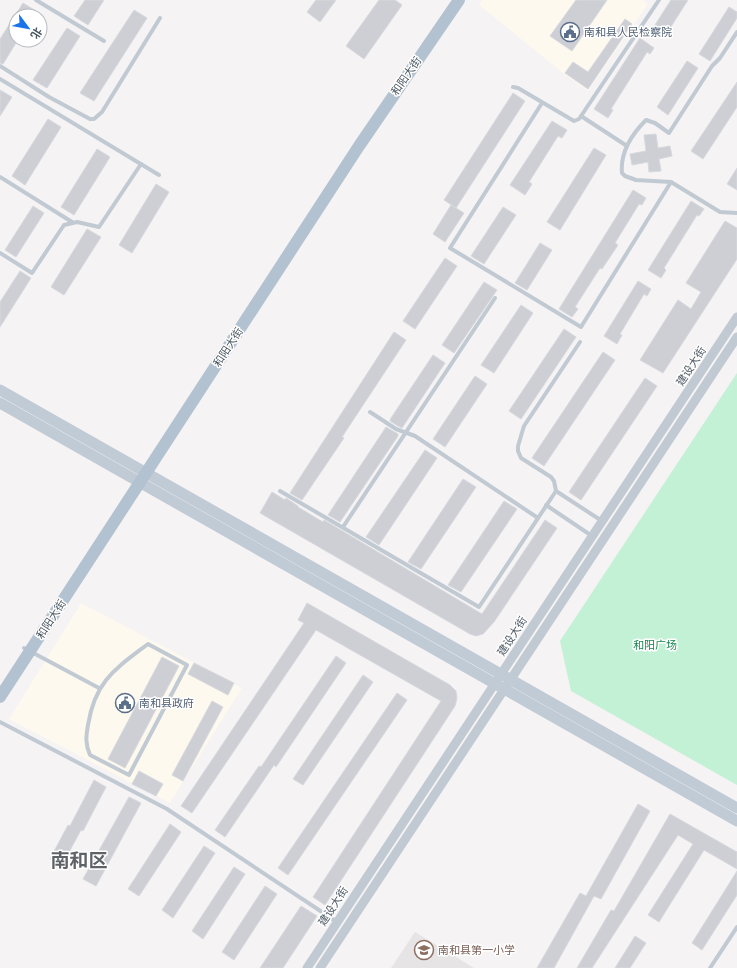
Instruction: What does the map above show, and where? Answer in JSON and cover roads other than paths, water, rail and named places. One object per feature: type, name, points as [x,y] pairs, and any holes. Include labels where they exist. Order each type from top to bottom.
[{"type":"main road","name":"和阳大街","points":[[141,476],[353,142],[451,0]]},
{"type":"main road","name":"和阳大街","points":[[0,697],[27,650],[141,476],[359,146],[459,0]]},
{"type":"main road","points":[[0,390],[141,476],[503,681],[737,808]]},
{"type":"main road","points":[[0,403],[141,476]]},
{"type":"main road","name":"和阳大街","points":[[0,684],[27,650]]},
{"type":"main road","points":[[503,681],[737,821]]},
{"type":"street","name":"建设大街","points":[[320,968],[503,681],[592,536],[737,317]]},
{"type":"street","name":"建设大街","points":[[307,968],[737,337]]},
{"type":"lane","points":[[36,0],[104,41]]},
{"type":"lane","points":[[513,87],[518,88],[574,121],[581,116],[659,0]]},
{"type":"lane","points":[[0,66],[49,97],[94,119],[102,112],[160,18]]},
{"type":"lane","points":[[737,32],[720,58],[712,66],[669,133],[655,123],[646,120],[623,152],[621,162],[622,173],[625,176],[636,180],[671,182],[720,212],[737,213]]},
{"type":"lane","points":[[0,79],[159,175]]},
{"type":"lane","points":[[542,103],[450,248],[581,328],[671,182]]},
{"type":"lane","points":[[581,116],[627,146]]},
{"type":"lane","points":[[0,253],[32,273],[60,229],[64,226],[82,222],[100,227],[140,164]]},
{"type":"lane","points":[[0,177],[72,223]]},
{"type":"lane","points":[[343,527],[495,298]]},
{"type":"lane","points":[[580,342],[524,426],[518,451],[521,458],[554,481],[556,491],[602,522]]},
{"type":"lane","points":[[370,412],[396,429],[415,436],[538,518]]},
{"type":"lane","points":[[280,491],[479,607],[556,491]]},
{"type":"lane","points":[[546,505],[592,536]]},
{"type":"lane","points":[[148,644],[187,665],[129,775],[90,755],[87,749],[86,741],[89,720],[99,688],[115,669],[148,644]]},
{"type":"lane","points":[[27,650],[99,688]]},
{"type":"lane","points":[[0,722],[167,809],[337,922]]},
{"type":"lane","points":[[710,968],[737,927]]},
{"type":"place","name":"南和县人民检察院","points":[[570,32]]},
{"type":"place","name":"南和县政府","points":[[125,703]]},
{"type":"place","name":"南和县第一小学","points":[[424,950]]},
{"type":"district","name":"南和区","points":[[79,860]]},
{"type":"park label","name":"和阳广场","points":[[655,645]]}]
